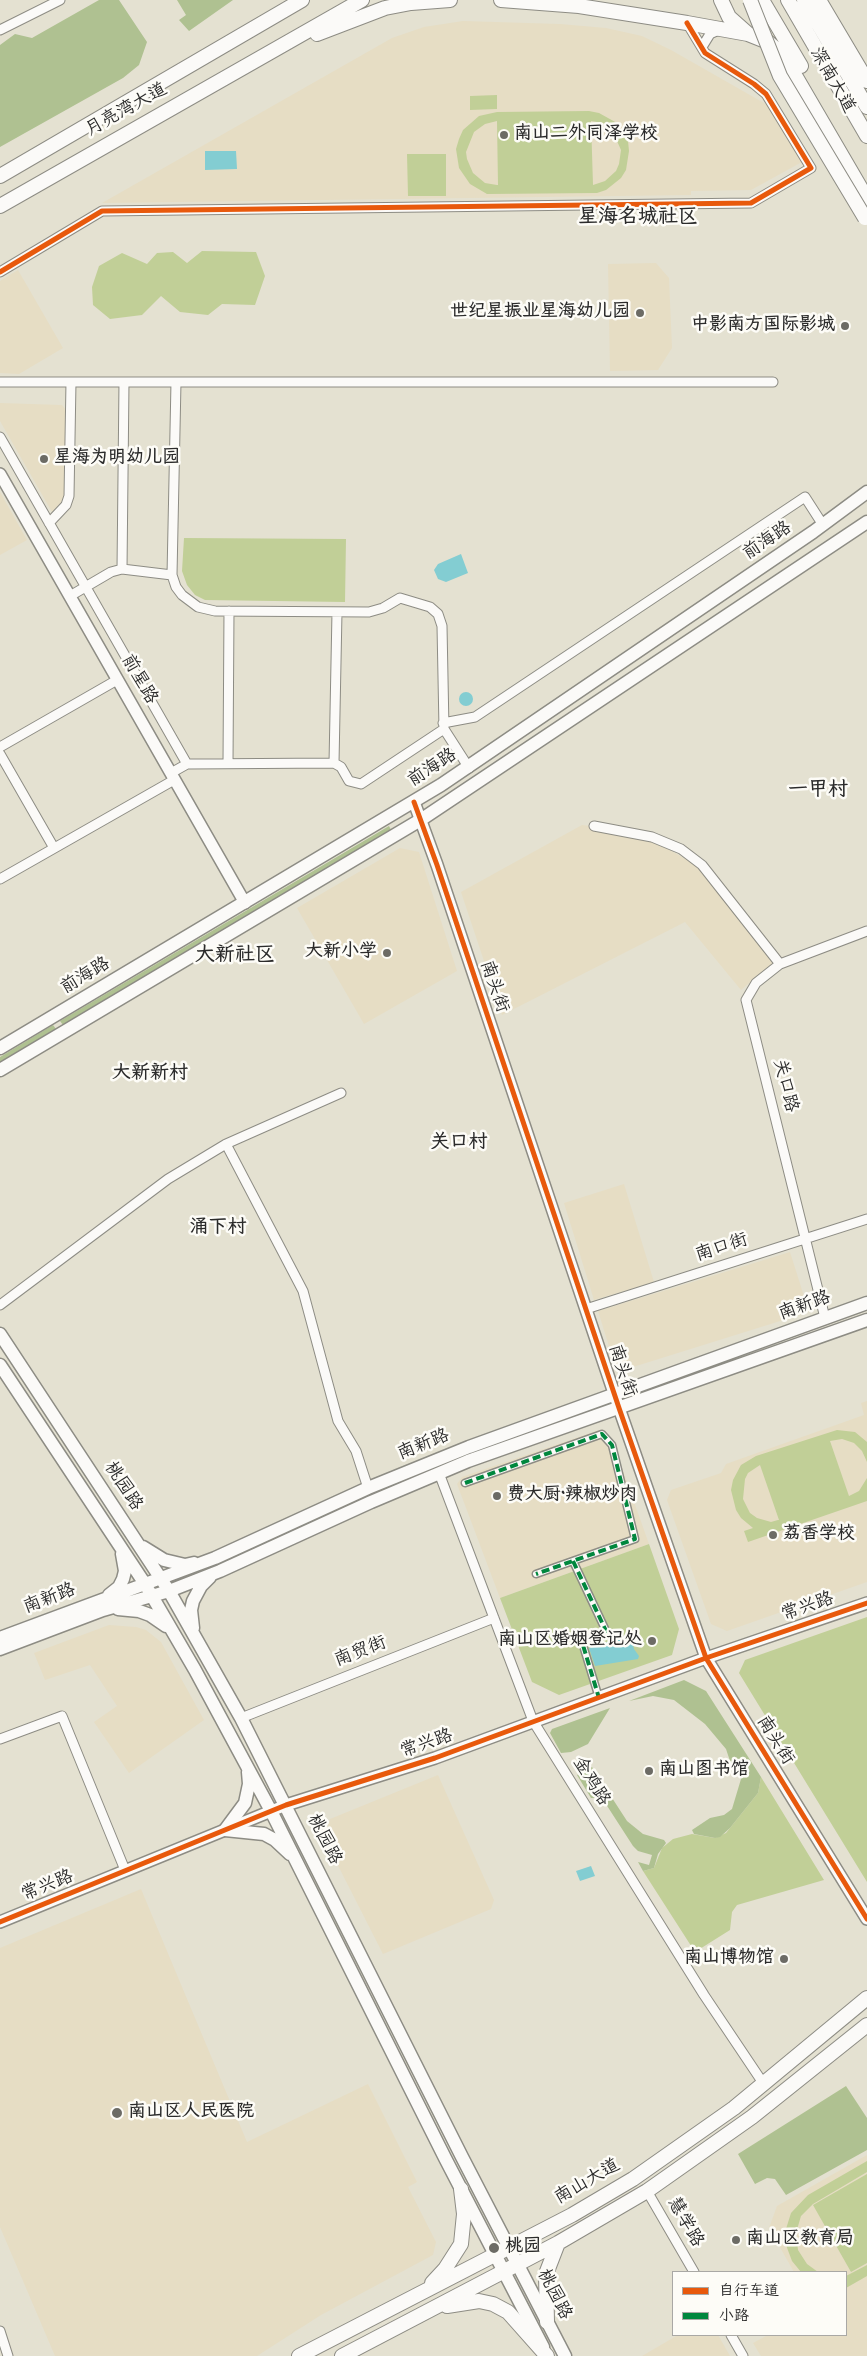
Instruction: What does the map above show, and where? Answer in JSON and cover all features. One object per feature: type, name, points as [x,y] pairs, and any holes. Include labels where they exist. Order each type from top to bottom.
[{"type":"main road","points":[[252,28],[289,0]]},
{"type":"main road","points":[[252,28],[302,0]]},
{"type":"main road","points":[[274,50],[362,0]]},
{"type":"main road","points":[[274,50],[385,8],[411,3],[450,0]]},
{"type":"main road","points":[[501,0],[543,3],[687,22],[748,34]]},
{"type":"main road","points":[[543,3],[574,0]]},
{"type":"main road","points":[[721,0],[729,17],[748,34]]},
{"type":"main road","points":[[750,0],[780,76],[866,219]]},
{"type":"main road","name":"深南大道","points":[[762,0],[867,180]]},
{"type":"main road","name":"深南大道","points":[[788,0],[867,136]]},
{"type":"main road","points":[[804,0],[867,107]]},
{"type":"main road","name":"深南大道","points":[[819,0],[867,81]]},
{"type":"main road","name":"月亮湾大道","points":[[0,176],[174,76],[252,28]]},
{"type":"main road","name":"深南大道","points":[[748,34],[768,42],[783,55],[867,199]]},
{"type":"main road","name":"月亮湾大道","points":[[0,206],[274,50]]},
{"type":"main road","name":"前海路","points":[[0,1048],[469,768],[823,525],[867,492]]},
{"type":"main road","name":"前海路","points":[[0,1070],[422,820],[867,522]]},
{"type":"main road","name":"南新路","points":[[149,1590],[161,1579],[216,1558],[368,1488],[469,1447],[867,1303]]},
{"type":"main road","name":"南新路","points":[[0,1638],[149,1590],[169,1591],[220,1571],[439,1473],[508,1446],[867,1320]]},
{"type":"main road","name":"桃园路","points":[[0,1334],[169,1591],[241,1718],[565,2356]]},
{"type":"main road","name":"桃园路","points":[[0,1364],[149,1590],[246,1764],[460,2189],[547,2356]]},
{"type":"main road","points":[[138,1544],[154,1555],[172,1563],[185,1565],[216,1558]]},
{"type":"main road","points":[[102,1605],[123,1579],[124,1559],[119,1545]]},
{"type":"main road","points":[[197,1640],[192,1621],[192,1601],[201,1586],[220,1571]]},
{"type":"main road","points":[[102,1605],[150,1615],[165,1624],[176,1638]]},
{"type":"main road","name":"南新路","points":[[0,1649],[102,1605]]},
{"type":"main road","points":[[225,1830],[241,1809],[247,1797],[249,1784],[246,1764]]},
{"type":"main road","points":[[225,1830],[264,1834],[275,1840],[295,1858]]},
{"type":"main road","name":"南山大道","points":[[299,2356],[572,2215],[637,2176],[705,2130],[867,1998]]},
{"type":"main road","name":"南山大道","points":[[342,2356],[558,2243],[647,2191],[752,2117],[867,2025]]},
{"type":"main road","points":[[420,2293],[446,2269],[461,2244],[464,2214],[460,2189]]},
{"type":"main road","points":[[548,2322],[546,2274],[558,2243]]},
{"type":"main road","points":[[430,2310],[467,2302],[493,2304],[508,2312],[547,2356]]},
{"type":"street","points":[[0,30],[60,0]]},
{"type":"street","points":[[0,272],[102,211],[751,203],[811,168],[766,94],[754,84],[707,55],[687,22]]},
{"type":"street","points":[[702,47],[710,34],[721,29]]},
{"type":"street","points":[[0,382],[773,382]]},
{"type":"street","points":[[49,523],[66,505],[69,496],[71,382]]},
{"type":"street","points":[[122,569],[124,382]]},
{"type":"street","points":[[176,382],[172,575],[176,587],[190,602],[207,610],[376,611],[400,598],[434,610],[440,619],[443,635],[443,726],[469,768]]},
{"type":"street","points":[[0,437],[188,764]]},
{"type":"street","name":"前星路","points":[[0,474],[245,903]]},
{"type":"street","points":[[0,879],[173,776],[188,764],[334,763],[341,767],[350,781],[356,784],[364,783],[443,726],[475,717],[804,497],[823,525]]},
{"type":"street","points":[[70,596],[111,572],[122,569],[172,575]]},
{"type":"street","points":[[228,763],[229,611]]},
{"type":"street","points":[[334,763],[337,612]]},
{"type":"street","points":[[0,746],[117,680]]},
{"type":"street","points":[[0,754],[54,848]]},
{"type":"street","name":"南头街","points":[[414,802],[422,820],[619,1408],[706,1658],[867,1918]]},
{"type":"street","points":[[594,826],[652,837],[688,855],[702,865],[780,964]]},
{"type":"street","name":"关口路","points":[[826,1318],[746,1000],[756,984],[780,964],[867,931]]},
{"type":"street","points":[[0,1305],[168,1179],[226,1144],[341,1093]]},
{"type":"street","points":[[226,1144],[303,1291],[338,1421],[356,1451],[368,1488]]},
{"type":"street","name":"南口街","points":[[586,1309],[867,1219]]},
{"type":"street","points":[[466,1483],[602,1434],[612,1445],[635,1539],[536,1574]]},
{"type":"street","name":"金鸡路","points":[[439,1473],[533,1722],[704,1995],[764,2083]]},
{"type":"street","points":[[573,1561],[606,1631],[582,1642],[599,1698]]},
{"type":"street","name":"常兴路","points":[[0,1922],[286,1804],[435,1758],[706,1658],[867,1603]]},
{"type":"street","name":"南贸街","points":[[241,1718],[494,1618]]},
{"type":"street","points":[[0,1739],[62,1716],[125,1870]]},
{"type":"street","name":"慧学路","points":[[647,2191],[693,2271]]},
{"type":"street","points":[[0,2331],[8,2356]]},
{"type":"street","points":[[732,2336],[743,2356]]},
{"type":"shaded area","name":"南山二外同泽学校","points":[[463,21],[560,24],[606,28],[642,36],[671,50],[771,107],[802,162],[751,190],[691,191],[691,195],[102,203],[392,38],[424,27]]},
{"type":"shaded area","name":"世纪星振业星海幼儿园","points":[[656,263],[669,278],[672,348],[658,370],[610,371],[608,264]]},
{"type":"shaded area","points":[[18,270],[63,348],[19,374],[0,373],[0,281]]},
{"type":"shaded area","name":"星海为明幼儿园","points":[[0,403],[62,405],[67,411],[66,497],[52,512],[0,421]]},
{"type":"shaded area","points":[[0,492],[27,540],[0,555]]},
{"type":"shaded area","points":[[582,825],[661,835],[659,844],[700,867],[775,961],[741,990],[685,922],[502,1015],[461,892]]},
{"type":"shaded area","name":"大新小学","points":[[400,848],[419,852],[457,971],[364,1024],[297,908]]},
{"type":"shaded area","points":[[624,1184],[654,1282],[594,1300],[564,1203]]},
{"type":"shaded area","points":[[790,1252],[809,1312],[617,1372],[598,1311]]},
{"type":"shaded area","name":"荔香学校","points":[[867,1401],[867,1582],[727,1631],[711,1624],[667,1500],[671,1490],[721,1473],[726,1464],[864,1415],[861,1403]]},
{"type":"shaded area","points":[[599,1430],[612,1440],[649,1544],[500,1598],[457,1484],[462,1477]]},
{"type":"shaded area","points":[[109,1625],[136,1627],[146,1630],[161,1642],[204,1720],[129,1773],[94,1722],[117,1706],[90,1665],[45,1680],[34,1653]]},
{"type":"shaded area","points":[[438,1775],[494,1900],[491,1909],[383,1954],[324,1838],[330,1819]]},
{"type":"shaded area","name":"南山区人民医院","points":[[141,1889],[247,2142],[368,2084],[417,2182],[408,2187],[436,2242],[433,2255],[321,2315],[257,2356],[55,2356],[0,2227],[0,1948]]},
{"type":"shaded area","points":[[867,2155],[867,2356],[761,2356],[753,2343],[766,2336],[847,2336],[847,2271],[793,2271],[769,2228],[777,2206]]},
{"type":"shaded area","points":[[676,2336],[719,2336],[730,2356],[642,2356]]},
{"type":"green space","points":[[99,0],[119,0],[147,42],[139,65],[123,78],[0,147],[0,45],[15,34],[32,38]]},
{"type":"green space","points":[[177,0],[233,0],[189,31],[179,20],[186,15]]},
{"type":"green space","points":[[497,95],[497,109],[470,110],[470,96]]},
{"type":"green space","points":[[589,111],[599,113],[617,123],[628,141],[629,151],[626,170],[621,178],[606,190],[597,193],[487,194],[470,184],[459,168],[456,149],[463,130],[479,116],[497,112]],"holes":[[[497,121],[498,185],[485,183],[473,173],[466,152],[474,132],[485,124]],[[591,121],[603,123],[613,132],[621,150],[616,171],[605,181],[593,185]]]},
{"type":"green space","points":[[407,154],[446,154],[446,196],[408,196]]},
{"type":"green space","points":[[202,251],[256,252],[265,276],[255,305],[222,304],[208,315],[180,312],[161,296],[142,315],[110,319],[93,305],[92,287],[99,266],[122,253],[147,264],[157,253],[173,252],[187,263]]},
{"type":"green space","points":[[184,538],[346,539],[345,602],[205,600],[195,595],[187,585],[182,571]]},
{"type":"green space","points":[[389,826],[391,830],[63,1025],[60,1021]]},
{"type":"green space","points":[[53,1025],[56,1029],[0,1062],[0,1057]]},
{"type":"green space","points":[[837,1430],[855,1432],[867,1442],[867,1462],[862,1451],[854,1443],[842,1439],[830,1441],[849,1496],[859,1491],[867,1478],[867,1501],[748,1542],[744,1531],[753,1528],[741,1518],[736,1510],[731,1490],[733,1480],[741,1465],[756,1456]],"holes":[[[760,1465],[779,1520],[771,1522],[757,1518],[750,1513],[743,1499],[745,1479],[748,1473]]]},
{"type":"green space","points":[[649,1544],[679,1629],[672,1655],[559,1695],[532,1682],[500,1598]]},
{"type":"green space","points":[[867,1617],[867,1882],[739,1673],[745,1660]]},
{"type":"green space","points":[[684,1680],[706,1691],[761,1777],[758,1793],[730,1828],[720,1837],[715,1838],[694,1834],[692,1830],[710,1818],[724,1815],[732,1809],[741,1779],[732,1767],[726,1749],[705,1724],[674,1700],[653,1696],[629,1701]]},
{"type":"green space","points":[[610,1708],[588,1744],[571,1752],[561,1753],[550,1733],[552,1729]]},
{"type":"green space","points":[[592,1767],[627,1821],[643,1834],[664,1840],[666,1843],[658,1854],[654,1868],[643,1871],[638,1862],[649,1865],[652,1855],[638,1851],[633,1846],[602,1798],[591,1798],[577,1775]]},
{"type":"green space","points":[[761,1777],[824,1880],[737,1905],[732,1912],[730,1930],[695,1952],[643,1871],[654,1868],[662,1848],[673,1839],[692,1834],[715,1838],[726,1833],[758,1793]]},
{"type":"green space","points":[[846,2086],[867,2118],[867,2150],[786,2195],[775,2179],[767,2178],[755,2184],[738,2154]]},
{"type":"green space","points":[[867,2161],[867,2172],[813,2204],[801,2216],[796,2233],[798,2250],[807,2264],[817,2271],[800,2271],[792,2261],[786,2245],[786,2229],[791,2213],[808,2195]]},
{"type":"green space","points":[[867,2174],[867,2263],[851,2272],[813,2205]]},
{"type":"green space","points":[[867,2265],[867,2276],[847,2287],[847,2275]]},
{"type":"water","points":[[205,151],[236,151],[237,169],[205,170]]},
{"type":"water","points":[[461,554],[468,573],[446,582],[438,579],[434,570],[438,564]]},
{"type":"water","points":[[466,692],[471,694],[473,699],[471,704],[466,706],[461,704],[459,699],[461,694]]},
{"type":"water","points":[[637,1632],[632,1642],[639,1656],[638,1659],[595,1666],[589,1648]]},
{"type":"water","points":[[591,1866],[595,1876],[580,1881],[576,1871]]},
{"type":"marked path","points":[[465,1483],[602,1434],[612,1445],[635,1539],[536,1574]]},
{"type":"marked path","points":[[573,1561],[606,1631],[582,1642],[599,1698]]},
{"type":"cycle path","points":[[0,272],[102,211],[751,203],[811,168],[766,94],[754,84],[705,53],[687,23]]},
{"type":"cycle path","points":[[414,802],[437,865],[619,1408],[706,1658],[867,1919]]},
{"type":"cycle path","points":[[0,1922],[286,1805],[435,1758],[706,1658],[867,1603]]},
{"type":"place","name":"南山二外同泽学校","points":[[504,135]]},
{"type":"place","name":"世纪星振业星海幼儿园","points":[[640,313]]},
{"type":"place","name":"中影南方国际影城","points":[[845,326]]},
{"type":"place","name":"星海为明幼儿园","points":[[44,459]]},
{"type":"place","name":"大新小学","points":[[387,953]]},
{"type":"place","name":"费大厨·辣椒炒肉","points":[[497,1496]]},
{"type":"place","name":"荔香学校","points":[[773,1535]]},
{"type":"place","name":"南山区婚姻登记处","points":[[652,1641]]},
{"type":"place","name":"南山图书馆","points":[[649,1771]]},
{"type":"place","name":"南山博物馆","points":[[784,1959]]},
{"type":"place","name":"南山区人民医院","points":[[117,2113]]},
{"type":"place","name":"南山区教育局","points":[[736,2240]]},
{"type":"place","name":"桃园","points":[[494,2248]]},
{"type":"district","name":"星海名城社区","points":[[638,219]]},
{"type":"district","name":"一甲村","points":[[818,792]]},
{"type":"district","name":"大新社区","points":[[235,957]]},
{"type":"district","name":"大新新村","points":[[150,1075]]},
{"type":"district","name":"关口村","points":[[459,1144]]},
{"type":"district","name":"涌下村","points":[[218,1229]]}]
